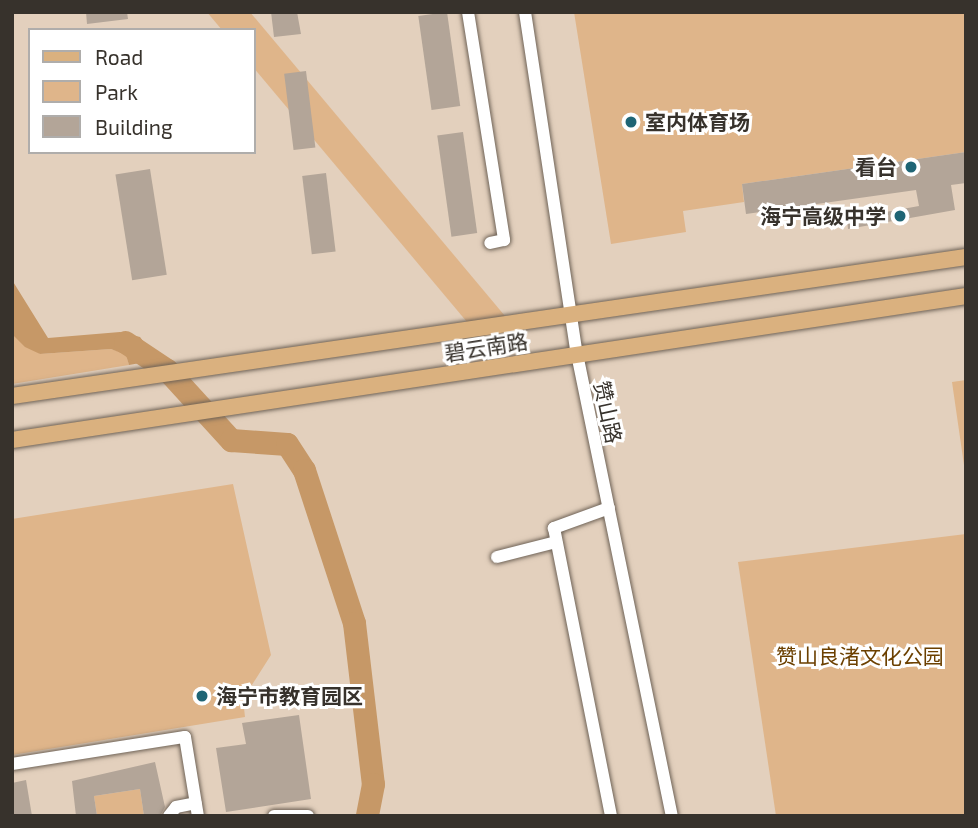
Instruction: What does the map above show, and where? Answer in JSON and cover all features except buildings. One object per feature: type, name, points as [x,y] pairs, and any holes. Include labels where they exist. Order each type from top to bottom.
[{"type":"main road","name":"碧云南路","points":[[12,396],[217,362],[570,315],[966,257]]},
{"type":"main road","name":"碧云南路","points":[[12,440],[966,296]]},
{"type":"street","points":[[468,12],[504,240],[490,243]]},
{"type":"street","name":"赞山路","points":[[525,12],[577,354],[672,816]]},
{"type":"street","points":[[609,508],[554,528],[611,816]]},
{"type":"street","points":[[497,557],[556,542]]},
{"type":"street","points":[[12,764],[185,737],[197,809],[176,807],[169,816]]},
{"type":"street","points":[[274,816],[308,816]]},
{"type":"shaded area","points":[[12,12],[966,12],[966,816],[12,816]]},
{"type":"shaded area","points":[[12,280],[48,338],[120,332],[140,337],[157,360],[129,365],[126,355],[111,349],[40,354],[25,347],[12,334]]},
{"type":"green space","points":[[207,12],[250,12],[521,335],[496,356],[256,71],[256,28],[220,28]]},
{"type":"green space","points":[[574,12],[966,12],[966,152],[742,184],[744,202],[683,211],[686,232],[611,244]]},
{"type":"green space","points":[[12,334],[40,354],[111,349],[126,354],[129,365],[12,384]]},
{"type":"green space","points":[[966,380],[966,479],[952,382]]},
{"type":"green space","points":[[233,484],[271,655],[243,699],[245,717],[12,755],[12,519]]},
{"type":"green space","name":"赞山良渚文化公园","points":[[966,534],[966,816],[776,816],[738,562]]},
{"type":"green space","points":[[140,789],[144,816],[97,816],[94,796]]},
{"type":"waterway","points":[[125,342],[167,370],[231,440],[287,444],[304,470],[354,623],[373,784],[367,816]]},
{"type":"place","name":"室内体育场","points":[[631,122]]},
{"type":"place","name":"看台","points":[[911,167]]},
{"type":"place","name":"海宁高级中学","points":[[900,216]]},
{"type":"place","name":"海宁市教育园区","points":[[202,696]]}]
